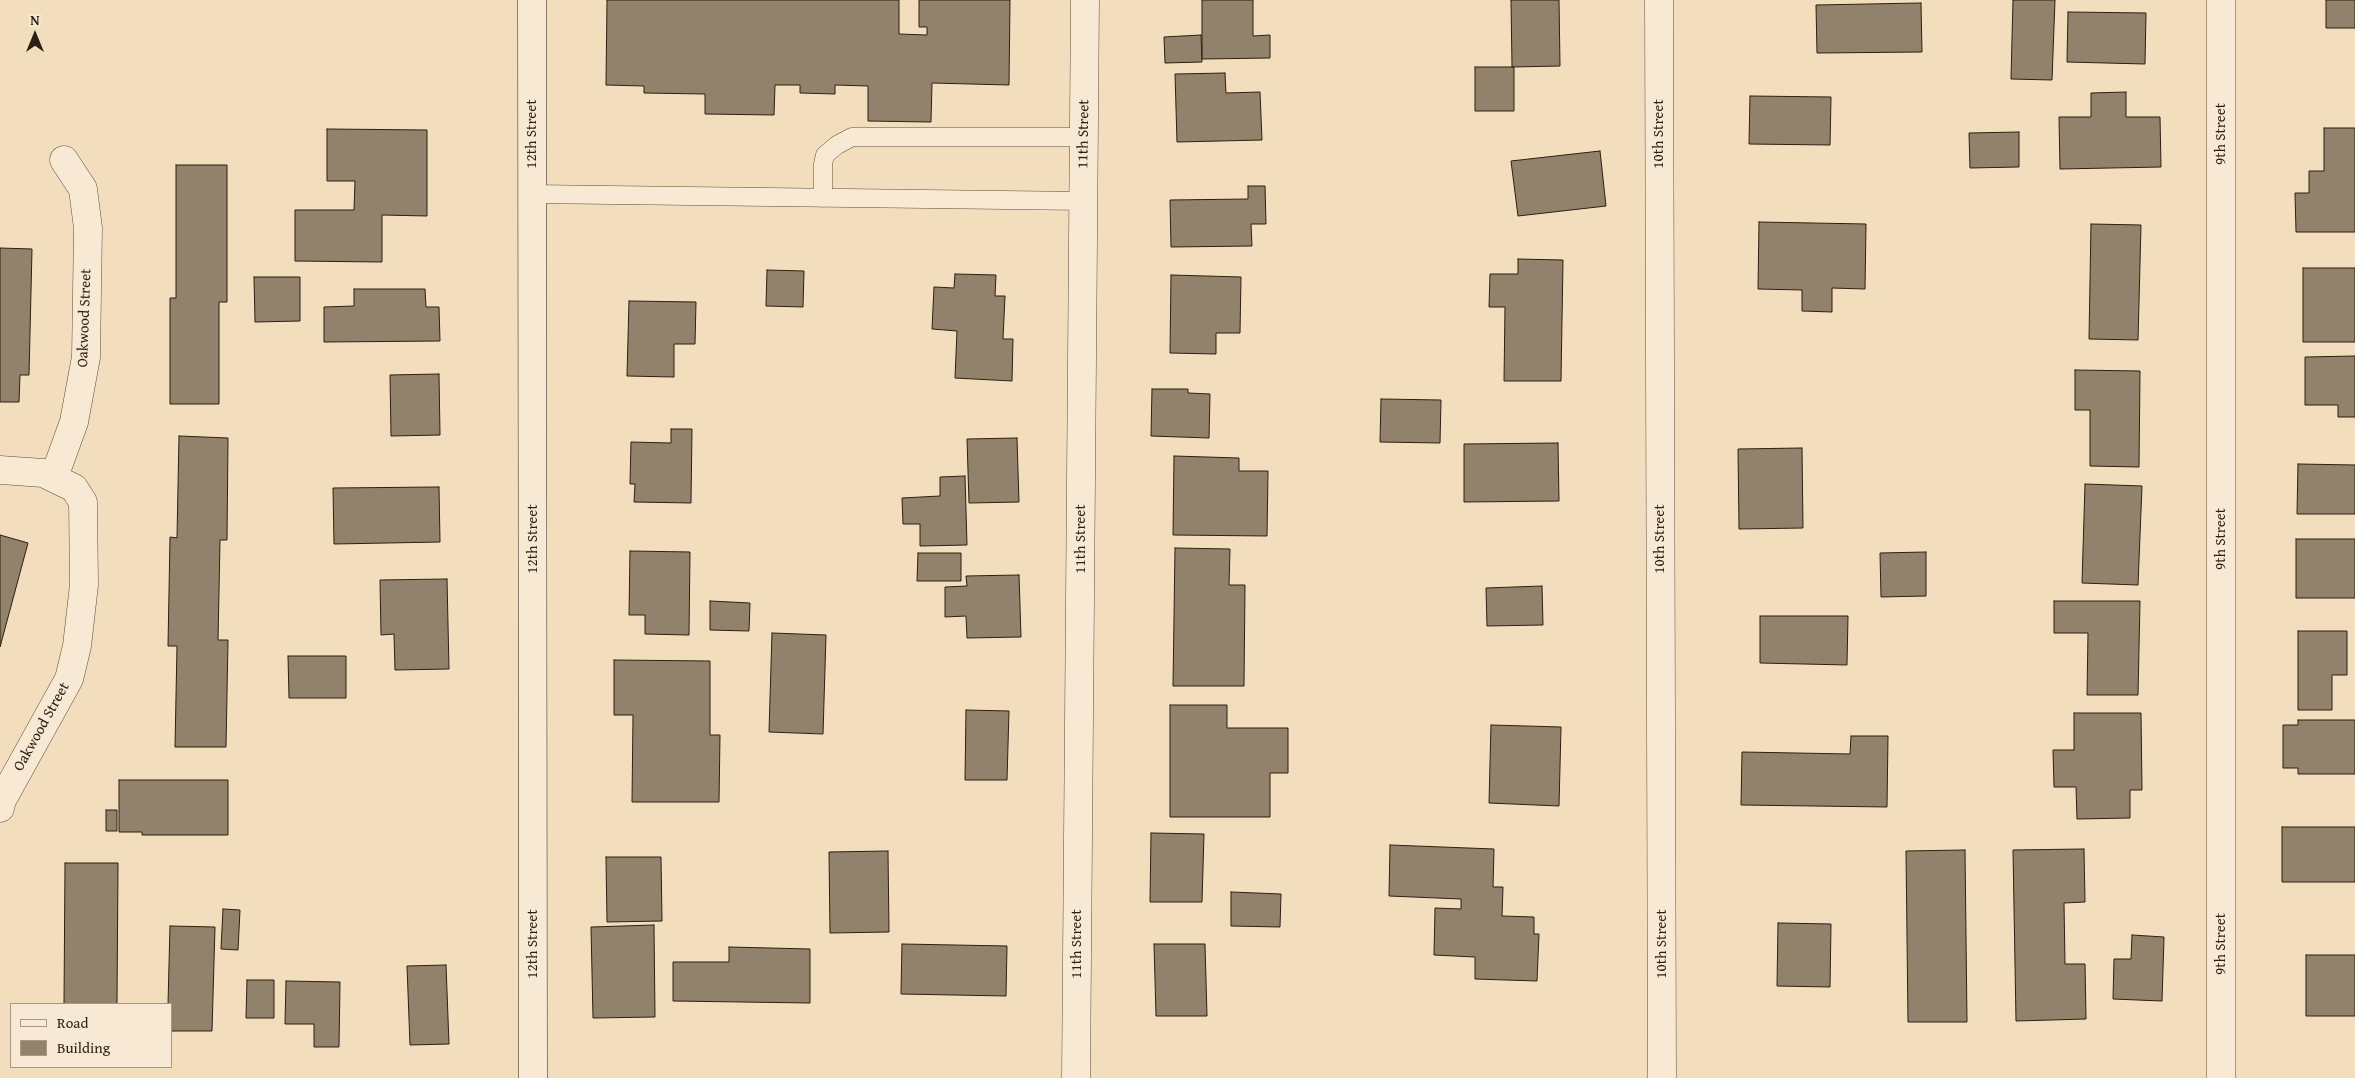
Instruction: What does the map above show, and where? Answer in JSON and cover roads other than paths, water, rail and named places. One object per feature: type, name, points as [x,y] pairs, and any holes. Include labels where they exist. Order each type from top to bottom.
[{"type":"street","name":"12th Street","points":[[532,0],[533,1078]]},
{"type":"street","name":"11th Street","points":[[1076,1078],[1086,0]]},
{"type":"street","name":"10th Street","points":[[1659,0],[1662,1078]]},
{"type":"street","name":"9th Street","points":[[2220,0],[2221,1078]]},
{"type":"street","name":"Oakwood Street","points":[[54,477],[74,422],[86,358],[88,228],[82,188],[64,160]]},
{"type":"street","name":"Oakwood Street","points":[[0,470],[22,469],[54,477],[74,488],[82,502],[84,584],[77,646],[69,679],[2,800],[0,808]]},
{"type":"lane","points":[[822,198],[822,164],[825,155],[837,145],[852,137],[1084,137]]},
{"type":"lane","points":[[532,194],[1084,201]]}]
